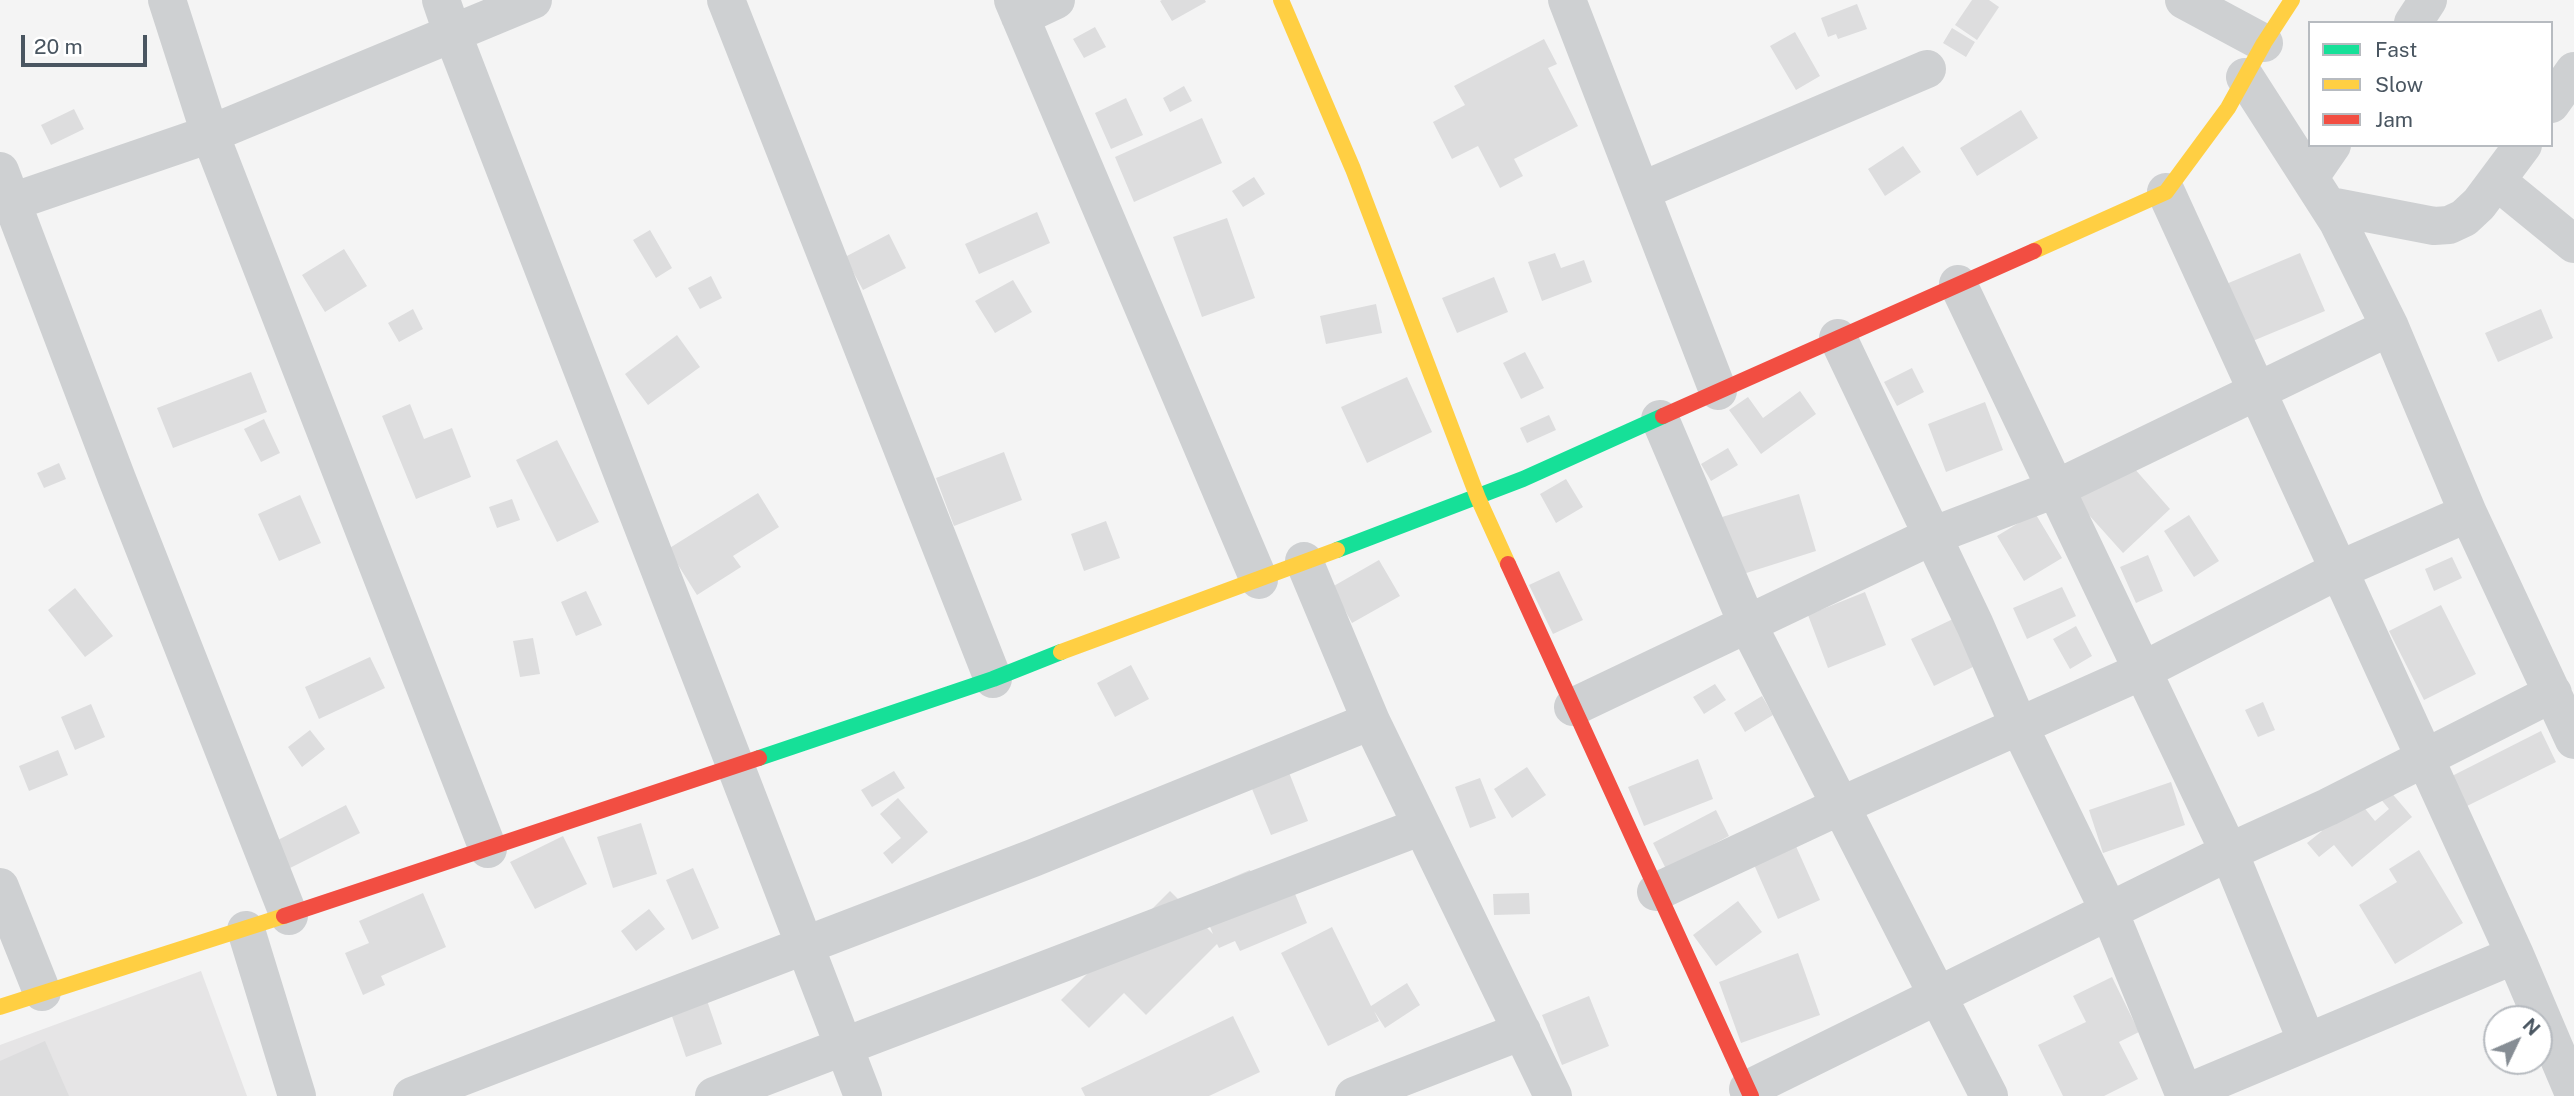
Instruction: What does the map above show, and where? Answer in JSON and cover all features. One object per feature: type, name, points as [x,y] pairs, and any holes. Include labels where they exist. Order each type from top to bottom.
[{"type":"main road","points":[[1282,0],[1353,169],[1478,498],[1749,1092]]},
{"type":"main road","points":[[0,1007],[289,916],[993,679],[1142,621],[1478,498],[1660,419],[2166,192],[2200,148],[2292,0]]},
{"type":"street","points":[[167,0],[210,134],[488,849]]},
{"type":"street","points":[[289,916],[4,193],[210,134],[447,17],[533,0]]},
{"type":"street","points":[[726,0],[993,679]]},
{"type":"street","points":[[1056,0],[1016,8],[1259,580]]},
{"type":"street","points":[[1567,0],[1718,391]]},
{"type":"street","points":[[2184,0],[2264,43]]},
{"type":"street","points":[[2414,21],[2428,0]]},
{"type":"street","points":[[447,17],[863,1096]]},
{"type":"street","points":[[1641,191],[1927,69]]},
{"type":"street","points":[[2553,101],[2574,71]]},
{"type":"street","points":[[2245,77],[2320,192],[2390,327],[2468,513],[2574,740]]},
{"type":"street","points":[[2320,192],[2331,147]]},
{"type":"street","points":[[2320,192],[2434,226],[2449,225],[2463,218],[2479,204],[2522,147]]},
{"type":"street","points":[[2498,181],[2574,244]]},
{"type":"street","points":[[2166,192],[2515,955],[2574,1094]]},
{"type":"street","points":[[1958,285],[2229,852],[2307,1042]]},
{"type":"street","points":[[1573,706],[1932,536],[2055,489],[2390,327]]},
{"type":"street","points":[[1838,338],[1975,625],[2019,726],[2109,911],[2184,1095],[2515,955]]},
{"type":"street","points":[[1660,419],[1747,623],[1989,1096]]},
{"type":"street","points":[[1656,891],[2142,671],[2339,570],[2468,513]]},
{"type":"street","points":[[1304,561],[1371,721],[1553,1096]]},
{"type":"street","points":[[1749,1092],[2553,693]]},
{"type":"street","points":[[412,1096],[806,947],[1371,721]]},
{"type":"street","points":[[715,1096],[1422,826]]},
{"type":"street","points":[[0,887],[42,992]]},
{"type":"street","points":[[246,930],[297,1096]]},
{"type":"street","points":[[1354,1096],[1522,1031]]},
{"type":"shaded area","points":[[201,971],[247,1096],[0,1096],[0,1045]]},
{"type":"building","points":[[1972,0],[1989,0],[1999,7],[1977,40],[1955,25]]},
{"type":"building","points":[[1160,1],[1206,2],[1172,21]]},
{"type":"building","points":[[1857,4],[1867,29],[1838,39],[1836,34],[1828,37],[1821,18]]},
{"type":"building","points":[[1095,27],[1106,47],[1084,58],[1073,39]]},
{"type":"building","points":[[1952,28],[1975,42],[1966,57],[1943,43]]},
{"type":"building","points":[[1795,32],[1820,76],[1796,90],[1770,46]]},
{"type":"building","points":[[1544,39],[1557,64],[1548,68],[1578,126],[1514,159],[1523,176],[1500,188],[1478,146],[1452,159],[1433,122],[1465,105],[1454,86]]},
{"type":"building","points":[[1184,86],[1192,101],[1170,112],[1163,98]]},
{"type":"building","points":[[1126,98],[1143,135],[1111,149],[1095,113]]},
{"type":"building","points":[[74,109],[84,129],[51,145],[41,125]]},
{"type":"building","points":[[2021,110],[2038,138],[1977,176],[1960,148]]},
{"type":"building","points":[[1202,118],[1222,163],[1134,202],[1115,157]]},
{"type":"building","points":[[1903,146],[1921,172],[1885,196],[1868,169]]},
{"type":"building","points":[[1254,177],[1265,194],[1243,207],[1232,191]]},
{"type":"building","points":[[1037,212],[1050,243],[979,274],[965,244]]},
{"type":"building","points":[[1227,218],[1255,298],[1202,317],[1173,237]]},
{"type":"building","points":[[650,230],[672,268],[656,278],[633,240]]},
{"type":"building","points":[[889,234],[906,268],[863,290],[845,257]]},
{"type":"building","points":[[344,249],[367,286],[325,312],[302,275]]},
{"type":"building","points":[[1555,253],[1561,268],[1584,260],[1592,282],[1542,301],[1528,262]]},
{"type":"building","points":[[2300,253],[2325,311],[2243,345],[2219,287]]},
{"type":"building","points":[[711,276],[722,298],[700,309],[688,288]]},
{"type":"building","points":[[1494,277],[1508,312],[1457,333],[1442,298]]},
{"type":"building","points":[[1013,280],[1032,312],[995,333],[975,301]]},
{"type":"building","points":[[1376,304],[1382,333],[1326,344],[1320,316]]},
{"type":"building","points":[[413,309],[423,329],[399,342],[388,323]]},
{"type":"building","points":[[2541,309],[2553,338],[2498,362],[2485,333]]},
{"type":"building","points":[[677,335],[700,367],[648,405],[625,374]]},
{"type":"building","points":[[1525,352],[1544,388],[1521,399],[1503,363]]},
{"type":"building","points":[[1912,368],[1924,392],[1897,406],[1884,382]]},
{"type":"building","points":[[251,372],[267,412],[173,448],[157,408]]},
{"type":"building","points":[[1407,377],[1432,432],[1367,463],[1341,407]]},
{"type":"building","points":[[1800,391],[1816,414],[1761,454],[1729,410],[1748,397],[1763,418]]},
{"type":"building","points":[[1985,402],[2003,450],[1946,472],[1928,424]]},
{"type":"building","points":[[410,404],[424,439],[452,428],[471,477],[416,499],[382,416]]},
{"type":"building","points":[[1549,415],[1556,430],[1527,443],[1520,428]]},
{"type":"building","points":[[264,419],[280,453],[261,462],[244,429]]},
{"type":"building","points":[[557,440],[599,522],[557,542],[516,460]]},
{"type":"building","points":[[1728,448],[1738,465],[1711,481],[1701,464]]},
{"type":"building","points":[[2119,451],[2170,509],[2123,553],[2071,495]]},
{"type":"building","points":[[1004,452],[1022,500],[954,526],[936,478]]},
{"type":"building","points":[[59,463],[66,479],[44,488],[37,473]]},
{"type":"building","points":[[1566,479],[1583,507],[1556,523],[1540,494]]},
{"type":"building","points":[[758,493],[779,527],[733,556],[741,567],[697,595],[668,549]]},
{"type":"building","points":[[1799,494],[1816,551],[1740,575],[1722,517]]},
{"type":"building","points":[[300,495],[321,543],[279,561],[258,514]]},
{"type":"building","points":[[512,499],[520,520],[497,528],[489,507]]},
{"type":"building","points":[[2035,513],[2062,558],[2024,581],[1997,536]]},
{"type":"building","points":[[2189,515],[2219,561],[2194,577],[2164,531]]},
{"type":"building","points":[[1106,521],[1120,558],[1084,571],[1071,534]]},
{"type":"building","points":[[2148,555],[2163,591],[2136,603],[2120,567]]},
{"type":"building","points":[[2452,557],[2462,578],[2434,591],[2425,569]]},
{"type":"building","points":[[1379,560],[1400,596],[1352,623],[1332,587]]},
{"type":"building","points":[[1559,571],[1583,620],[1553,634],[1529,585]]},
{"type":"building","points":[[2062,587],[2076,616],[2027,639],[2013,608]]},
{"type":"building","points":[[75,588],[113,636],[85,657],[48,610]]},
{"type":"building","points":[[586,591],[602,625],[576,636],[561,602]]},
{"type":"building","points":[[1865,592],[1886,645],[1828,668],[1808,615]]},
{"type":"building","points":[[2441,605],[2476,674],[2424,700],[2389,631]]},
{"type":"building","points":[[1953,619],[1975,666],[1934,686],[1911,639]]},
{"type":"building","points":[[2076,626],[2092,656],[2070,669],[2053,639]]},
{"type":"building","points":[[533,638],[540,674],[520,677],[513,641]]},
{"type":"building","points":[[370,657],[385,688],[319,719],[305,687]]},
{"type":"building","points":[[1131,665],[1149,699],[1115,717],[1097,683]]},
{"type":"building","points":[[1715,684],[1726,700],[1704,714],[1693,697]]},
{"type":"building","points":[[1762,696],[1773,715],[1745,732],[1734,713]]},
{"type":"building","points":[[2263,702],[2275,730],[2258,737],[2245,710]]},
{"type":"building","points":[[91,704],[105,737],[75,750],[61,717]]},
{"type":"building","points":[[310,730],[325,749],[302,767],[288,747]]},
{"type":"building","points":[[2541,731],[2556,762],[2467,806],[2452,776]]},
{"type":"building","points":[[58,750],[68,775],[29,791],[19,766]]},
{"type":"building","points":[[1281,752],[1308,821],[1271,835],[1243,767]]},
{"type":"building","points":[[1698,759],[1713,799],[1644,826],[1628,787]]},
{"type":"building","points":[[1527,767],[1546,795],[1512,818],[1494,789]]},
{"type":"building","points":[[894,771],[905,788],[872,807],[861,790]]},
{"type":"building","points":[[1480,778],[1496,818],[1470,828],[1455,787]]},
{"type":"building","points":[[2171,782],[2185,825],[2103,853],[2089,810]]},
{"type":"building","points":[[2345,784],[2375,821],[2389,809],[2374,791],[2384,784],[2412,817],[2352,867],[2334,845],[2319,857],[2307,843],[2322,831],[2308,814]]},
{"type":"building","points":[[898,798],[928,832],[892,864],[883,853],[901,838],[880,814]]},
{"type":"building","points":[[346,805],[360,833],[288,869],[274,842]]},
{"type":"building","points":[[1716,810],[1729,836],[1666,869],[1653,843]]},
{"type":"building","points":[[641,823],[657,874],[613,888],[597,837]]},
{"type":"building","points":[[1790,833],[1820,900],[1778,919],[1748,851]]},
{"type":"building","points":[[563,836],[587,884],[535,909],[510,862]]},
{"type":"building","points":[[2419,850],[2463,923],[2395,964],[2359,905],[2397,882],[2389,869]]},
{"type":"building","points":[[693,868],[719,928],[692,940],[666,880]]},
{"type":"building","points":[[1250,870],[1256,885],[1286,872],[1307,923],[1240,951],[1235,941],[1219,948],[1217,944],[1146,1015],[1124,993],[1089,1028],[1061,1000],[1170,891],[1213,934],[1196,893]]},
{"type":"building","points":[[423,893],[446,947],[381,976],[385,985],[363,995],[345,953],[369,943],[359,921]]},
{"type":"building","points":[[1529,893],[1530,914],[1494,915],[1493,894]]},
{"type":"building","points":[[1738,901],[1762,932],[1716,966],[1693,935]]},
{"type":"building","points":[[649,909],[665,929],[636,951],[621,931]]},
{"type":"building","points":[[1332,927],[1371,1006],[1407,983],[1420,1005],[1385,1028],[1374,1011],[1379,1021],[1328,1046],[1281,953]]},
{"type":"building","points":[[1798,953],[1820,1015],[1741,1043],[1719,982]]},
{"type":"building","points":[[2112,977],[2139,1032],[2119,1042],[2138,1079],[2104,1096],[2063,1096],[2038,1045],[2086,1022],[2073,996]]},
{"type":"building","points":[[702,986],[722,1044],[686,1057],[666,999]]},
{"type":"building","points":[[1589,996],[1609,1046],[1562,1065],[1542,1015]]},
{"type":"building","points":[[1233,1016],[1260,1072],[1209,1096],[1085,1096],[1081,1088]]},
{"type":"building","points":[[45,1041],[69,1096],[0,1096],[0,1061]]},
{"type":"traffic: fast","points":[[1337,550],[1523,479],[1663,416]]},
{"type":"traffic: fast","points":[[759,758],[993,679],[1061,652]]},
{"type":"traffic: slow","points":[[1281,0],[1353,169],[1478,498],[1508,564]]},
{"type":"traffic: slow","points":[[2034,251],[2166,192],[2228,108],[2264,43],[2292,0]]},
{"type":"traffic: slow","points":[[1061,652],[1337,550]]},
{"type":"traffic: slow","points":[[0,1007],[284,916]]},
{"type":"traffic: jam","points":[[1663,416],[2034,251]]},
{"type":"traffic: jam","points":[[1508,564],[1751,1096]]},
{"type":"traffic: jam","points":[[284,916],[759,758]]}]
